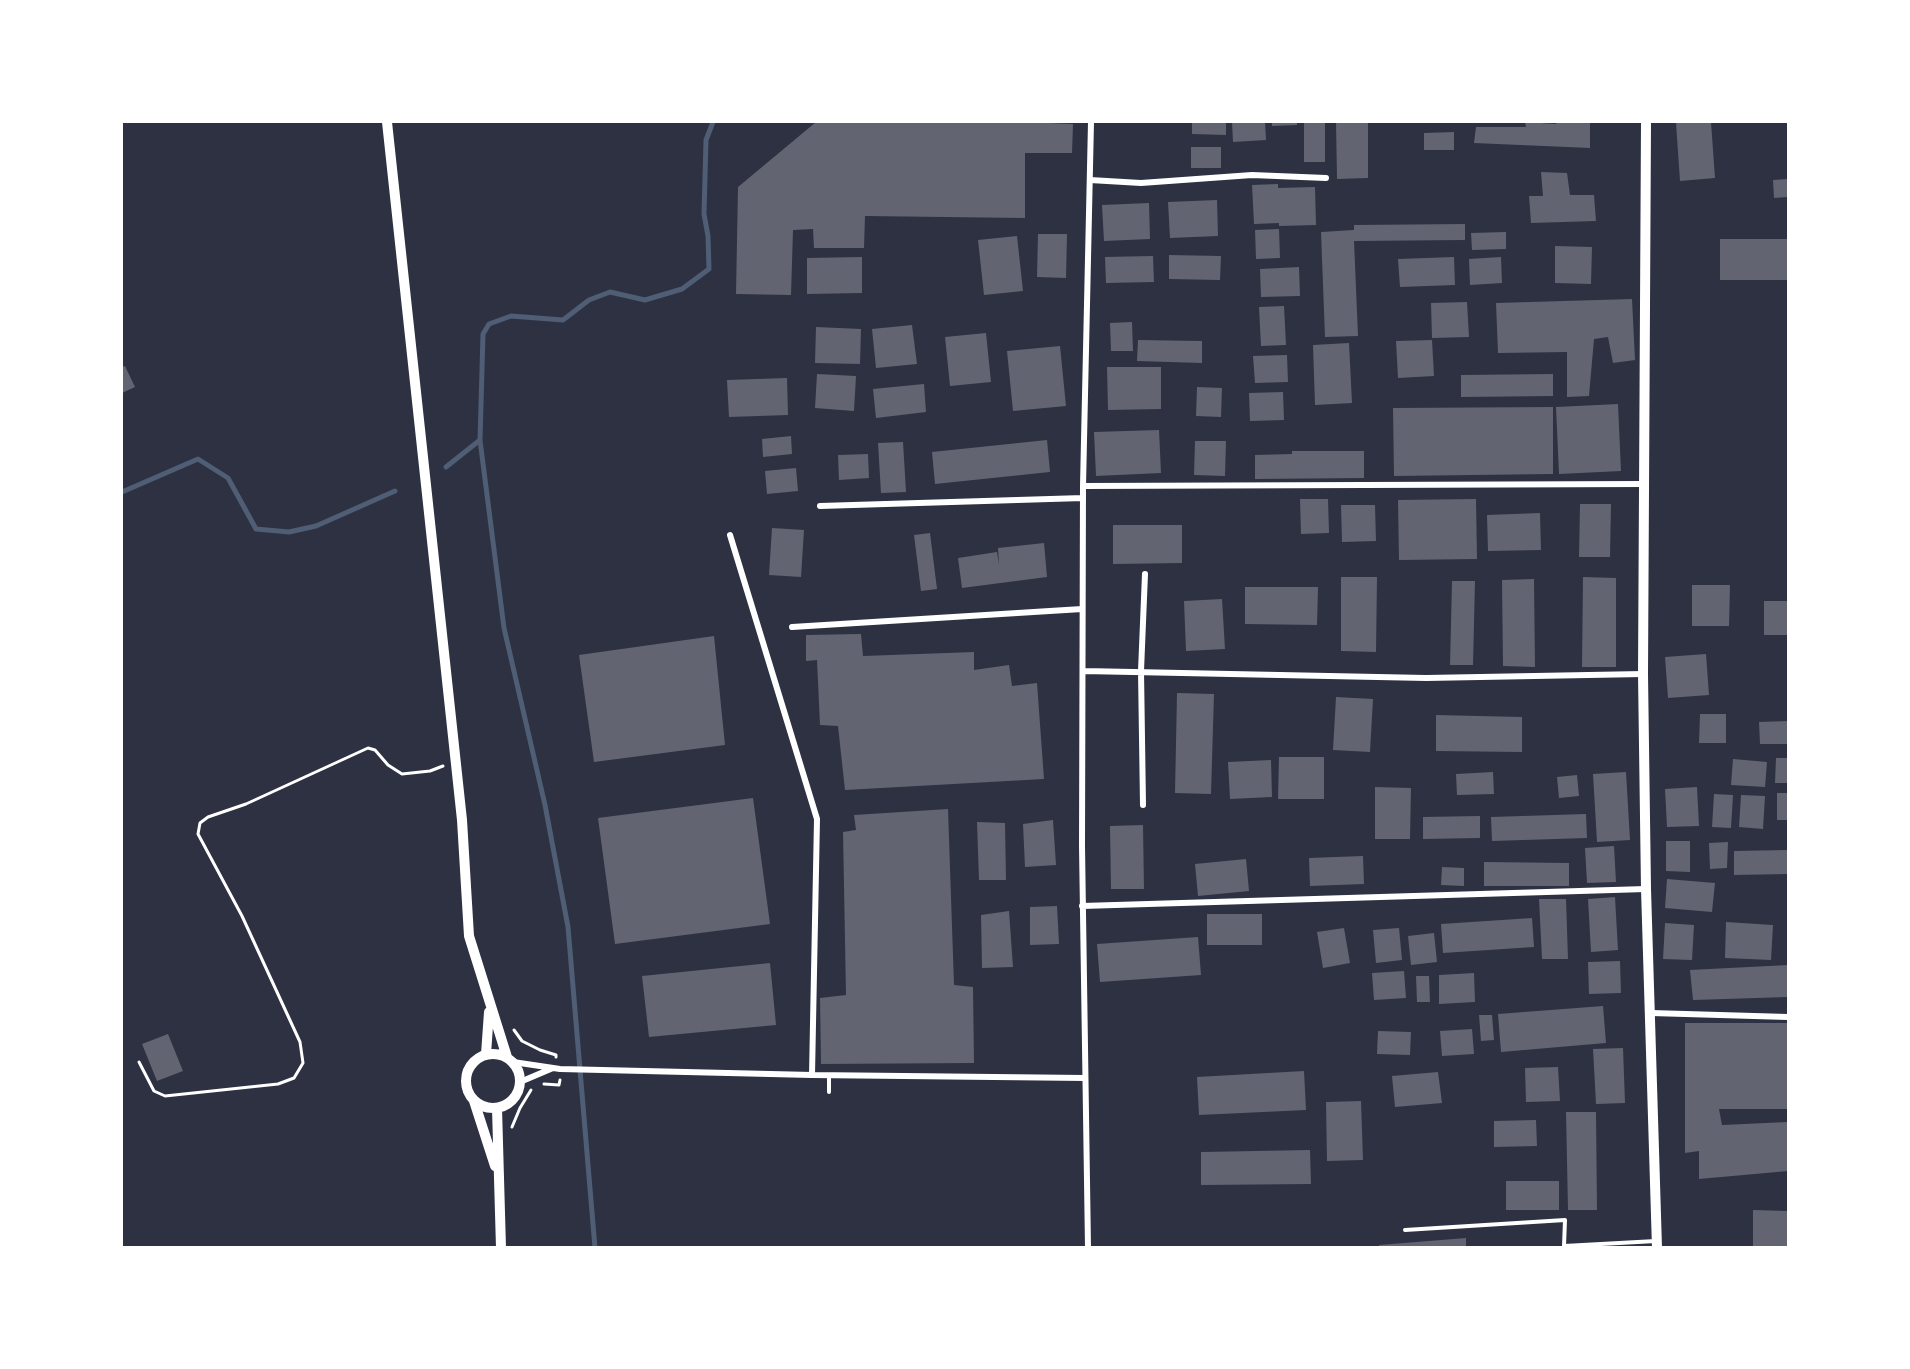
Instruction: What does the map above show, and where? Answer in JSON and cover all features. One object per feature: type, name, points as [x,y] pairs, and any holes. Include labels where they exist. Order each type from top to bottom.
[{"type":"street","points":[[387,122],[462,820],[468,936],[510,1060],[520,1075],[516,1096],[511,1102],[497,1108],[489,1108],[474,1101]]},
{"type":"street","points":[[1088,1248],[1082,906],[1084,671],[1082,609],[1091,122]]},
{"type":"street","points":[[1646,122],[1643,674],[1646,889],[1657,1244]]},
{"type":"street","points":[[1090,180],[1141,183],[1252,175],[1326,178]]},
{"type":"street","points":[[1083,486],[1644,484]]},
{"type":"street","points":[[820,506],[1083,498]]},
{"type":"street","points":[[730,535],[817,819],[812,1075]]},
{"type":"street","points":[[1143,805],[1141,671],[1145,574]]},
{"type":"street","points":[[792,627],[1082,609]]},
{"type":"street","points":[[1084,671],[1426,678],[1643,674]]},
{"type":"street","points":[[1082,906],[1646,889]]},
{"type":"street","points":[[486,1054],[490,1006]]},
{"type":"street","points":[[1651,1013],[1788,1017]]},
{"type":"street","points":[[498,1178],[474,1101],[466,1087],[468,1070],[472,1063],[486,1054],[500,1054],[510,1060],[557,1069],[1085,1078]]},
{"type":"street","points":[[520,1082],[557,1069]]},
{"type":"street","points":[[497,1108],[501,1248]]},
{"type":"lane","points":[[829,1075],[829,1092]]},
{"type":"lane","points":[[1405,1230],[1565,1220],[1564,1246],[1657,1244]]},
{"type":"path","points":[[139,1062],[154,1091],[165,1096],[278,1084],[294,1078],[303,1063],[300,1042],[242,916],[198,834],[200,823],[208,817],[246,804],[368,748],[375,750],[388,765],[402,774],[430,771],[456,762]]},
{"type":"path","points":[[508,1134],[520,1108],[536,1084],[559,1085],[556,1055],[522,1041],[511,1026]]},
{"type":"building","points":[[816,122],[1073,124],[1072,153],[1025,153],[1025,218],[865,216],[864,248],[814,248],[813,229],[793,230],[791,295],[736,294],[738,187]]},
{"type":"building","points":[[1192,122],[1226,122],[1226,135],[1192,134]]},
{"type":"building","points":[[1232,122],[1265,122],[1266,140],[1233,142]]},
{"type":"building","points":[[1272,122],[1297,122],[1297,125],[1272,126]]},
{"type":"building","points":[[1304,122],[1325,122],[1325,162],[1304,162]]},
{"type":"building","points":[[1336,122],[1368,122],[1368,178],[1337,179]]},
{"type":"building","points":[[1525,122],[1556,124],[1556,122],[1590,122],[1590,148],[1474,143],[1476,127],[1526,127]]},
{"type":"building","points":[[1711,122],[1715,178],[1680,181],[1676,123]]},
{"type":"building","points":[[1454,132],[1454,150],[1424,150],[1424,133]]},
{"type":"building","points":[[1191,147],[1221,147],[1221,168],[1191,168]]},
{"type":"building","points":[[1541,172],[1567,173],[1570,195],[1594,195],[1596,221],[1531,223],[1529,196],[1543,196]]},
{"type":"building","points":[[1788,179],[1788,197],[1774,198],[1773,180]]},
{"type":"building","points":[[1278,184],[1278,188],[1315,187],[1316,225],[1254,224],[1252,185]]},
{"type":"building","points":[[1217,200],[1218,236],[1170,238],[1168,202]]},
{"type":"building","points":[[1149,203],[1150,239],[1104,241],[1102,205]]},
{"type":"building","points":[[1465,224],[1465,240],[1354,241],[1358,336],[1325,337],[1321,232],[1354,230],[1354,225]]},
{"type":"building","points":[[1279,229],[1280,258],[1256,259],[1255,230]]},
{"type":"building","points":[[1506,232],[1506,249],[1472,250],[1471,233]]},
{"type":"building","points":[[1038,234],[1067,234],[1066,278],[1037,277]]},
{"type":"building","points":[[1017,236],[1023,291],[984,295],[978,240]]},
{"type":"building","points":[[1720,239],[1788,239],[1788,280],[1720,280]]},
{"type":"building","points":[[1555,246],[1592,247],[1591,284],[1555,283]]},
{"type":"building","points":[[1169,255],[1221,256],[1220,280],[1169,279]]},
{"type":"building","points":[[1153,256],[1154,282],[1106,283],[1105,257]]},
{"type":"building","points":[[862,257],[862,293],[807,294],[807,258]]},
{"type":"building","points":[[1454,257],[1455,285],[1400,287],[1398,259]]},
{"type":"building","points":[[1501,257],[1502,283],[1470,285],[1469,259]]},
{"type":"building","points":[[1299,267],[1300,296],[1261,297],[1260,269]]},
{"type":"building","points":[[1632,299],[1635,360],[1613,363],[1608,337],[1594,339],[1589,396],[1567,397],[1567,352],[1498,353],[1496,303]]},
{"type":"building","points":[[1467,302],[1469,337],[1432,338],[1431,303]]},
{"type":"building","points":[[1284,306],[1286,345],[1261,346],[1259,307]]},
{"type":"building","points":[[1132,322],[1133,351],[1111,351],[1110,323]]},
{"type":"building","points":[[912,325],[917,364],[876,368],[872,329]]},
{"type":"building","points":[[816,327],[861,329],[860,364],[815,363]]},
{"type":"building","points":[[986,333],[991,382],[950,386],[945,337]]},
{"type":"building","points":[[1138,340],[1202,341],[1202,363],[1137,361]]},
{"type":"building","points":[[1432,340],[1434,376],[1398,378],[1396,341]]},
{"type":"building","points":[[1349,343],[1352,403],[1315,405],[1313,345]]},
{"type":"building","points":[[1060,346],[1066,406],[1013,411],[1007,351]]},
{"type":"building","points":[[1287,355],[1288,382],[1255,383],[1253,356]]},
{"type":"building","points":[[125,366],[135,387],[122,393],[122,367]]},
{"type":"building","points":[[1107,367],[1161,367],[1161,409],[1108,410]]},
{"type":"building","points":[[817,374],[856,376],[854,411],[815,408]]},
{"type":"building","points":[[1553,374],[1553,396],[1461,397],[1461,375]]},
{"type":"building","points":[[787,378],[788,415],[729,417],[727,380]]},
{"type":"building","points":[[924,384],[926,412],[876,418],[873,389]]},
{"type":"building","points":[[1197,387],[1222,388],[1221,417],[1196,416]]},
{"type":"building","points":[[1283,392],[1284,420],[1250,421],[1249,393]]},
{"type":"building","points":[[1618,404],[1621,471],[1559,474],[1556,407]]},
{"type":"building","points":[[1553,407],[1553,474],[1394,476],[1393,408]]},
{"type":"building","points":[[1159,430],[1161,473],[1096,476],[1094,432]]},
{"type":"building","points":[[791,436],[792,454],[763,457],[762,439]]},
{"type":"building","points":[[1047,440],[1050,472],[935,484],[932,452]]},
{"type":"building","points":[[1195,441],[1226,441],[1225,476],[1194,475]]},
{"type":"building","points":[[903,442],[906,492],[881,493],[878,443]]},
{"type":"building","points":[[1292,451],[1364,451],[1364,478],[1255,479],[1255,455],[1292,454]]},
{"type":"building","points":[[868,454],[869,478],[839,480],[838,455]]},
{"type":"building","points":[[796,468],[798,491],[767,494],[765,471]]},
{"type":"building","points":[[1300,499],[1328,499],[1329,533],[1301,534]]},
{"type":"building","points":[[1476,499],[1477,559],[1399,560],[1398,500]]},
{"type":"building","points":[[1580,504],[1611,504],[1610,557],[1579,557]]},
{"type":"building","points":[[1341,505],[1375,505],[1376,541],[1342,542]]},
{"type":"building","points":[[1540,513],[1541,550],[1488,551],[1487,515]]},
{"type":"building","points":[[1113,525],[1182,525],[1182,563],[1113,564]]},
{"type":"building","points":[[772,528],[804,530],[801,577],[769,575]]},
{"type":"building","points":[[930,533],[937,589],[921,591],[914,535]]},
{"type":"building","points":[[1044,543],[1047,577],[962,588],[958,558],[997,552],[999,565],[998,548]]},
{"type":"building","points":[[1341,577],[1377,577],[1376,652],[1341,651]]},
{"type":"building","points":[[1583,577],[1616,578],[1616,667],[1582,667]]},
{"type":"building","points":[[1534,579],[1535,667],[1503,666],[1502,580]]},
{"type":"building","points":[[1452,581],[1475,581],[1473,665],[1450,665]]},
{"type":"building","points":[[1692,585],[1730,585],[1729,626],[1692,626]]},
{"type":"building","points":[[1245,587],[1318,587],[1317,625],[1245,624]]},
{"type":"building","points":[[1222,599],[1225,649],[1186,651],[1184,601]]},
{"type":"building","points":[[1764,601],[1788,601],[1788,635],[1764,635]]},
{"type":"building","points":[[861,634],[863,656],[974,652],[974,670],[1009,665],[1012,686],[1037,683],[1044,779],[845,790],[838,726],[820,725],[817,660],[806,661],[806,635]]},
{"type":"building","points":[[714,636],[725,745],[594,762],[579,655]]},
{"type":"building","points":[[1706,654],[1709,695],[1668,698],[1665,657]]},
{"type":"building","points":[[1177,693],[1214,694],[1211,794],[1175,793]]},
{"type":"building","points":[[1336,697],[1373,699],[1370,752],[1333,750]]},
{"type":"building","points":[[1700,714],[1726,714],[1726,743],[1699,743]]},
{"type":"building","points":[[1436,715],[1522,717],[1522,752],[1436,751]]},
{"type":"building","points":[[1788,721],[1788,744],[1760,744],[1759,722]]},
{"type":"building","points":[[1279,757],[1324,757],[1324,799],[1278,799]]},
{"type":"building","points":[[1776,758],[1788,758],[1788,783],[1775,783]]},
{"type":"building","points":[[1733,759],[1767,762],[1765,787],[1731,785]]},
{"type":"building","points":[[1271,760],[1272,797],[1230,799],[1228,762]]},
{"type":"building","points":[[1493,772],[1494,794],[1457,795],[1456,774]]},
{"type":"building","points":[[1626,772],[1630,840],[1597,842],[1593,774]]},
{"type":"building","points":[[1577,775],[1579,796],[1559,798],[1557,777]]},
{"type":"building","points":[[1375,787],[1411,788],[1410,839],[1375,839]]},
{"type":"building","points":[[1697,787],[1699,826],[1667,827],[1665,789]]},
{"type":"building","points":[[1777,793],[1788,793],[1788,820],[1777,820]]},
{"type":"building","points":[[1714,794],[1733,795],[1731,828],[1712,827]]},
{"type":"building","points":[[1741,795],[1765,796],[1763,829],[1739,827]]},
{"type":"building","points":[[753,798],[770,924],[615,944],[598,818]]},
{"type":"building","points":[[948,809],[954,985],[973,987],[974,1063],[821,1064],[820,998],[846,995],[843,832],[856,830],[854,815]]},
{"type":"building","points":[[1586,814],[1587,838],[1492,841],[1491,817]]},
{"type":"building","points":[[1480,816],[1480,838],[1423,839],[1423,817]]},
{"type":"building","points":[[1053,820],[1056,865],[1025,867],[1023,824]]},
{"type":"building","points":[[977,822],[1005,823],[1006,880],[979,880]]},
{"type":"building","points":[[1143,825],[1144,889],[1111,889],[1110,826]]},
{"type":"building","points":[[1666,841],[1690,841],[1690,872],[1666,871]]},
{"type":"building","points":[[1728,842],[1727,868],[1710,869],[1709,843]]},
{"type":"building","points":[[1614,846],[1616,882],[1587,883],[1585,848]]},
{"type":"building","points":[[1788,850],[1788,874],[1734,875],[1734,851]]},
{"type":"building","points":[[1363,856],[1364,884],[1310,886],[1309,858]]},
{"type":"building","points":[[1246,859],[1249,891],[1198,896],[1195,864]]},
{"type":"building","points":[[1484,862],[1569,863],[1569,886],[1484,886]]},
{"type":"building","points":[[1442,867],[1464,868],[1464,886],[1441,885]]},
{"type":"building","points":[[1667,879],[1715,883],[1712,912],[1665,908]]},
{"type":"building","points":[[1615,897],[1618,950],[1591,952],[1588,899]]},
{"type":"building","points":[[1539,899],[1566,899],[1568,959],[1542,959]]},
{"type":"building","points":[[1057,906],[1059,944],[1030,945],[1030,907]]},
{"type":"building","points":[[1009,911],[1013,967],[982,968],[981,915]]},
{"type":"building","points":[[1207,914],[1262,914],[1262,945],[1207,945]]},
{"type":"building","points":[[1532,918],[1534,947],[1443,953],[1441,924]]},
{"type":"building","points":[[1726,922],[1773,925],[1771,960],[1725,958]]},
{"type":"building","points":[[1665,923],[1694,925],[1692,960],[1663,959]]},
{"type":"building","points":[[1344,928],[1350,963],[1323,968],[1317,932]]},
{"type":"building","points":[[1399,928],[1402,960],[1376,963],[1373,930]]},
{"type":"building","points":[[1434,933],[1437,962],[1411,965],[1408,936]]},
{"type":"building","points":[[1198,937],[1201,975],[1100,982],[1097,944]]},
{"type":"building","points":[[1620,961],[1621,993],[1589,994],[1588,962]]},
{"type":"building","points":[[770,963],[776,1025],[649,1037],[642,976]]},
{"type":"building","points":[[1788,965],[1788,997],[1693,1000],[1690,970]]},
{"type":"building","points":[[1404,971],[1406,998],[1374,1000],[1372,973]]},
{"type":"building","points":[[1474,973],[1475,1002],[1439,1004],[1439,975]]},
{"type":"building","points":[[1416,976],[1429,976],[1430,1002],[1417,1002]]},
{"type":"building","points":[[1603,1006],[1606,1043],[1501,1052],[1498,1014]]},
{"type":"building","points":[[1479,1015],[1492,1015],[1494,1040],[1481,1041]]},
{"type":"building","points":[[1685,1023],[1788,1023],[1788,1109],[1719,1109],[1722,1125],[1788,1122],[1788,1171],[1699,1179],[1699,1151],[1685,1153]]},
{"type":"building","points":[[1472,1029],[1474,1054],[1442,1056],[1440,1031]]},
{"type":"building","points":[[1378,1031],[1411,1032],[1410,1055],[1377,1054]]},
{"type":"building","points":[[168,1034],[183,1071],[157,1081],[142,1044]]},
{"type":"building","points":[[1623,1048],[1625,1103],[1596,1104],[1593,1049]]},
{"type":"building","points":[[1558,1067],[1560,1101],[1526,1102],[1525,1068]]},
{"type":"building","points":[[1304,1071],[1306,1110],[1199,1115],[1197,1077]]},
{"type":"building","points":[[1438,1072],[1442,1103],[1395,1107],[1392,1076]]},
{"type":"building","points":[[1361,1101],[1363,1160],[1327,1161],[1326,1102]]},
{"type":"building","points":[[1566,1112],[1596,1112],[1597,1210],[1568,1210]]},
{"type":"building","points":[[1536,1120],[1537,1146],[1494,1147],[1494,1121]]},
{"type":"building","points":[[1310,1150],[1311,1184],[1201,1185],[1201,1152]]},
{"type":"building","points":[[1506,1181],[1559,1181],[1559,1210],[1506,1210]]},
{"type":"building","points":[[1753,1210],[1788,1211],[1788,1248],[1753,1248]]},
{"type":"building","points":[[1466,1238],[1466,1248],[1379,1248],[1379,1245]]},
{"type":"waterway","points":[[595,1248],[568,927],[545,805],[504,628],[480,440],[483,334],[489,324],[511,316],[563,320],[589,300],[610,292],[645,300],[682,289],[709,269],[708,236],[704,214],[706,140],[713,122]]},
{"type":"waterway","points":[[446,467],[480,440]]},
{"type":"waterway","points":[[122,492],[198,459],[228,478],[256,529],[289,532],[316,526],[395,491]]}]
